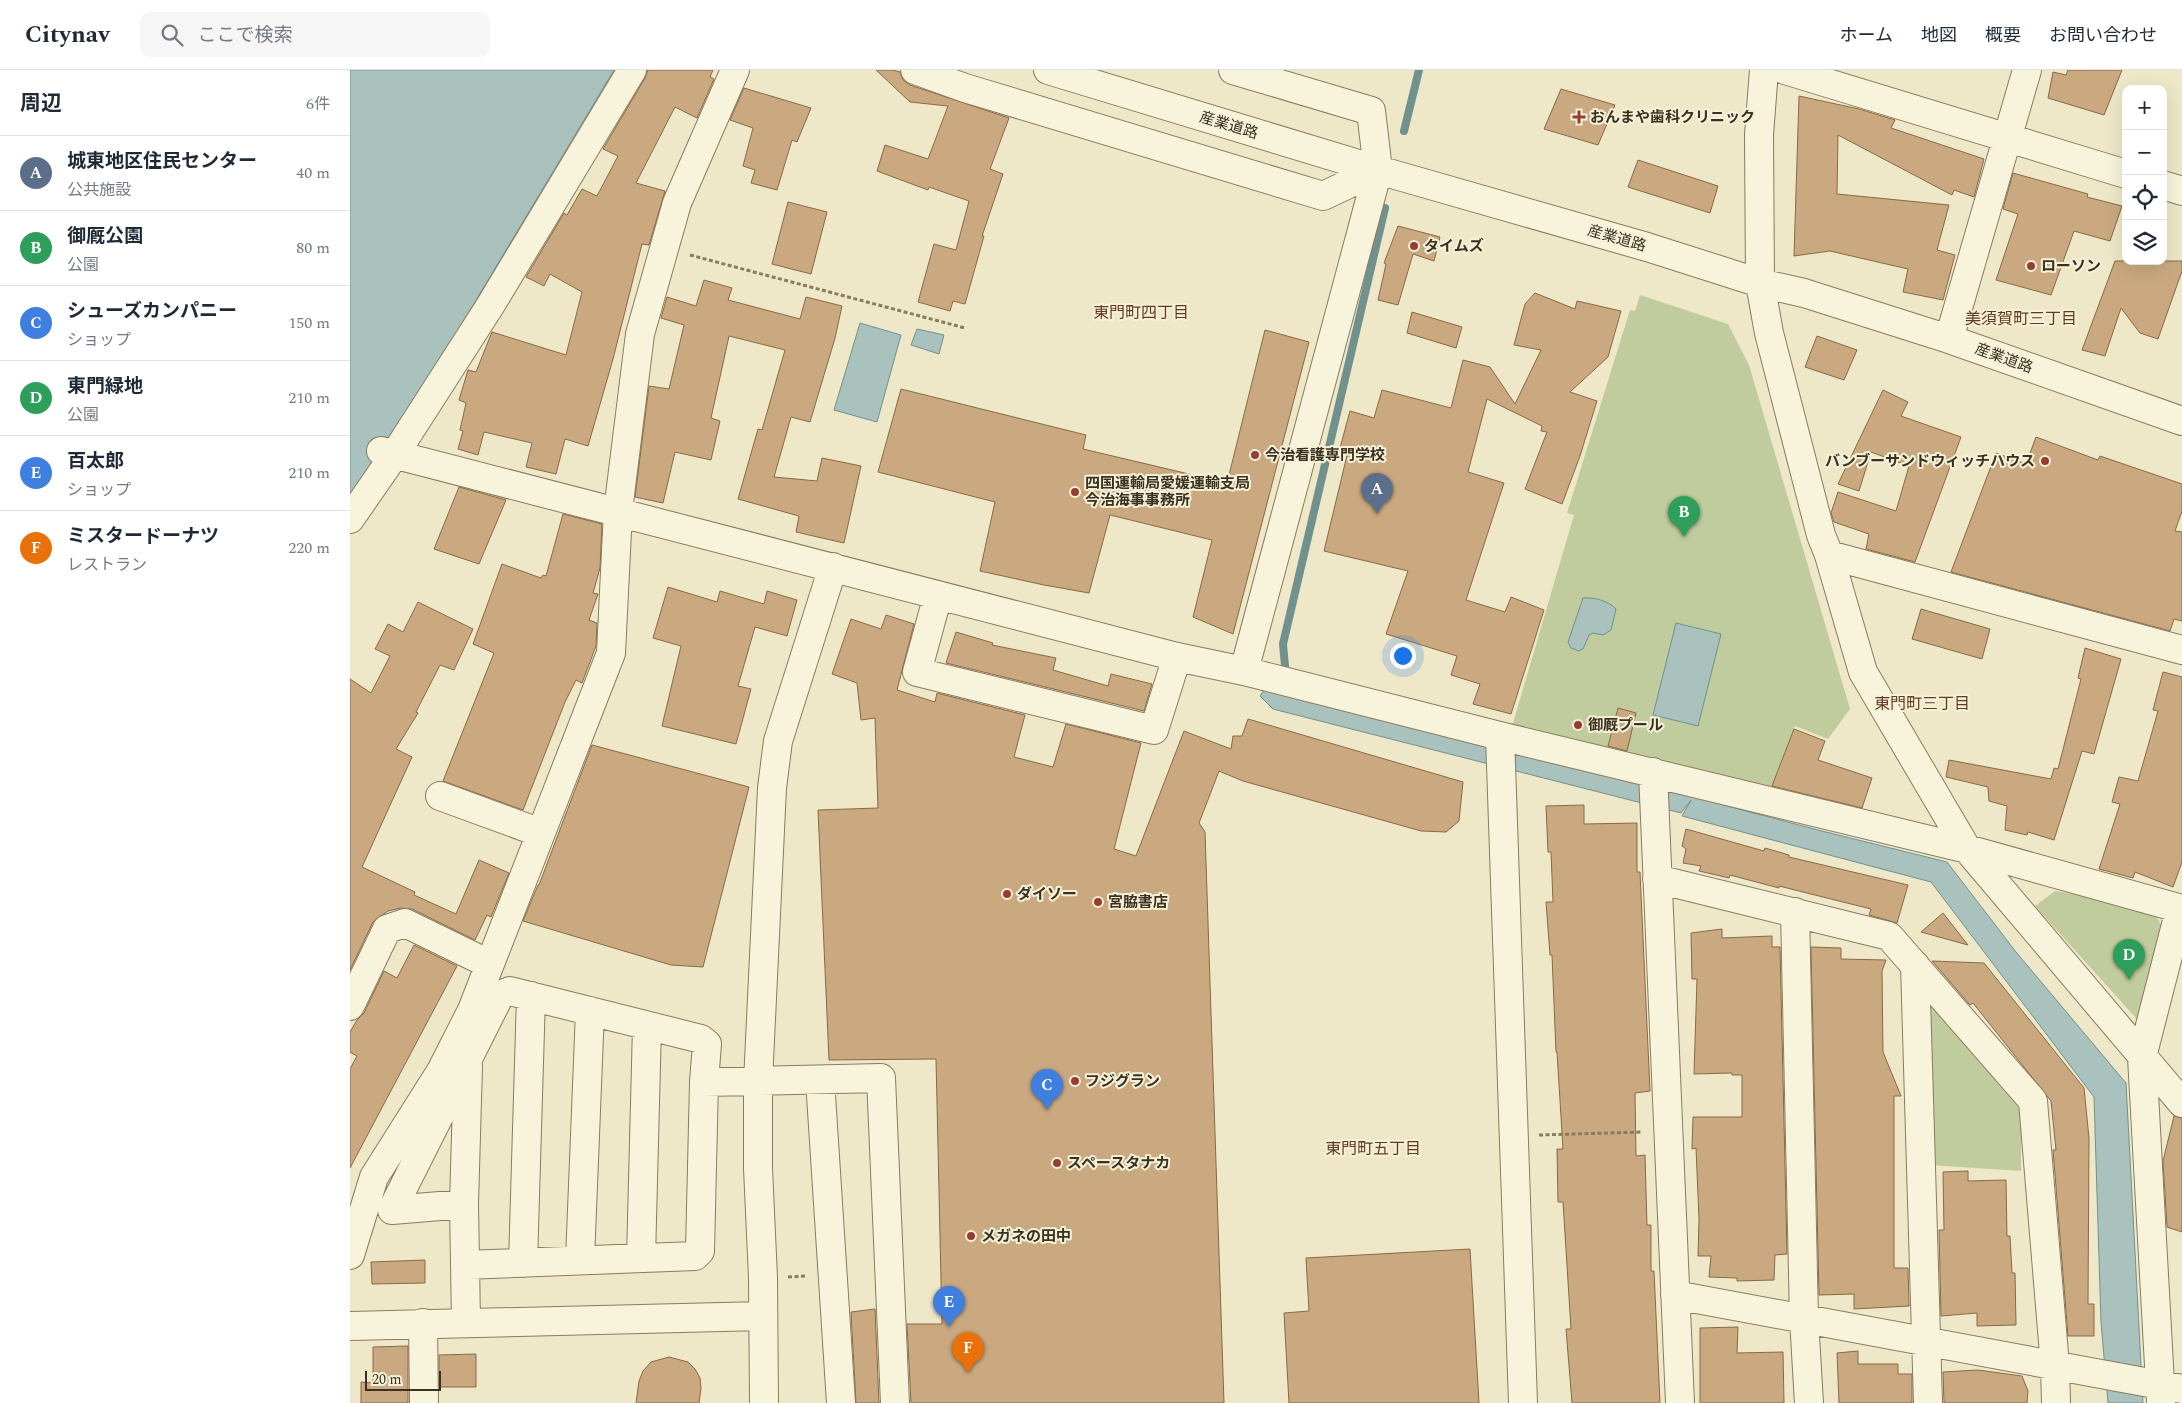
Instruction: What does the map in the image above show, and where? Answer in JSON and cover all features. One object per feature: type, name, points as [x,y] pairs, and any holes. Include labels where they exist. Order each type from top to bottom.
[{"type":"street","points":[[350,520],[388,453],[495,298],[632,70]]},
{"type":"street","points":[[351,1248],[374,1177],[441,1072],[472,1010],[611,653],[618,511],[640,334],[677,203],[735,70]]},
{"type":"street","points":[[915,70],[974,90],[1324,196],[1378,170]]},
{"type":"street","name":"産業道路","points":[[1048,70],[1378,170],[1647,247],[1760,283],[1804,293],[1949,338],[2182,420]]},
{"type":"street","points":[[1233,70],[1372,111],[1378,170],[1244,671]]},
{"type":"street","points":[[1764,70],[1759,144],[1760,283],[1769,333],[1821,535],[1829,555],[1864,672],[1967,849],[2182,1103]]},
{"type":"street","points":[[1785,70],[2122,173]]},
{"type":"street","points":[[1949,338],[2027,70]]},
{"type":"street","points":[[2167,186],[2182,191]]},
{"type":"street","points":[[388,453],[1177,657],[1244,671],[1500,736],[1967,849],[2181,909],[2142,1057],[2168,1392],[2055,1366],[1675,1295]]},
{"type":"street","points":[[1829,555],[2182,650]]},
{"type":"street","points":[[764,1403],[758,1168],[758,1082],[772,788],[778,741],[833,567]]},
{"type":"street","points":[[938,595],[916,672],[1154,730],[1177,657]]},
{"type":"street","points":[[1500,736],[1524,1403]]},
{"type":"street","points":[[1653,772],[1680,1403]]},
{"type":"street","points":[[440,796],[541,833]]},
{"type":"street","points":[[1657,879],[1889,936],[2033,1101],[2055,1366],[2056,1403]]},
{"type":"street","points":[[1795,912],[1804,1319],[1809,1403]]},
{"type":"street","points":[[350,1006],[387,928],[405,924],[489,964]]},
{"type":"street","points":[[1915,965],[1928,1403]]},
{"type":"street","points":[[464,1204],[392,1210],[500,995],[510,991],[701,1039],[707,1044],[704,1082],[700,1251],[695,1256],[465,1265]]},
{"type":"street","points":[[523,1263],[531,996]]},
{"type":"street","points":[[580,1260],[590,1011]]},
{"type":"street","points":[[640,1258],[647,1026]]},
{"type":"street","points":[[466,1322],[464,1204],[468,1058]]},
{"type":"street","points":[[704,1082],[881,1078],[895,1403]]},
{"type":"street","points":[[820,1080],[841,1403]]},
{"type":"street","points":[[350,1326],[763,1316]]},
{"type":"street","points":[[423,1323],[424,1403]]},
{"type":"path","points":[[664,248],[965,328]]},
{"type":"path","points":[[1514,1136],[1668,1132]]},
{"type":"green space","points":[[1640,295],[1728,324],[1749,365],[1850,709],[1828,739],[1795,726],[1772,790],[1511,730],[1574,515],[1567,513],[1630,310],[1635,311]]},
{"type":"green space","points":[[2055,891],[2109,900],[2155,915],[2168,934],[2144,1027],[2035,906]]},
{"type":"green space","points":[[1924,989],[2021,1108],[2021,1171],[1929,1165]]},
{"type":"water","points":[[350,70],[614,70],[379,462],[350,502]]},
{"type":"water","points":[[860,323],[901,335],[877,422],[834,410]]},
{"type":"water","points":[[917,329],[944,335],[939,354],[911,345]]},
{"type":"water","points":[[1583,598],[1601,600],[1616,609],[1611,630],[1603,635],[1593,633],[1589,635],[1583,649],[1579,651],[1571,648],[1568,642]]},
{"type":"water","points":[[1676,623],[1721,634],[1698,726],[1653,715]]},
{"type":"water","points":[[1268,684],[1814,829],[1947,862],[2016,952],[2126,1083],[2143,1403],[2108,1403],[2101,1322],[2094,1097],[1931,882],[1682,816],[1691,800],[1681,813],[1273,709],[1260,696]]},
{"type":"building","points":[[648,70],[713,70],[710,77],[714,79],[697,118],[675,107],[636,183],[665,191],[649,245],[642,244],[613,359],[588,446],[565,439],[556,474],[526,467],[532,443],[484,432],[478,455],[458,449],[463,431],[460,430],[466,403],[459,400],[468,370],[476,372],[492,332],[566,355],[582,292],[550,274],[544,286],[526,277],[564,213],[567,215],[582,189],[597,196],[618,156],[603,149]]},
{"type":"building","points":[[876,70],[900,72],[903,80],[910,85],[1009,118],[990,169],[1003,174],[982,236],[984,236],[965,304],[953,301],[950,311],[918,302],[934,244],[956,250],[969,201],[929,187],[928,190],[877,171],[885,145],[928,159],[948,106],[910,102]]},
{"type":"building","points":[[2068,70],[2122,70],[2104,115],[2048,98],[2053,72],[2066,75]]},
{"type":"building","points":[[744,88],[811,108],[797,142],[792,140],[777,190],[751,183],[755,170],[743,166],[753,128],[730,120]]},
{"type":"building","name":"おんまや歯科クリニック","points":[[1561,89],[1615,105],[1598,145],[1544,129]]},
{"type":"building","points":[[1799,96],[1859,109],[1895,120],[1891,128],[1984,159],[1974,197],[1954,190],[1952,195],[1838,135],[1837,194],[1949,205],[1937,250],[1955,255],[1943,300],[1903,292],[1908,269],[1830,251],[1794,256]]},
{"type":"building","points":[[1638,160],[1718,186],[1710,213],[1628,187]]},
{"type":"building","points":[[2013,173],[2088,194],[2087,197],[2122,206],[2110,241],[2074,231],[2051,295],[1996,280],[2018,214],[2003,209]]},
{"type":"building","points":[[788,202],[827,212],[811,274],[772,264]]},
{"type":"building","name":"タイムズ","points":[[1398,226],[1440,237],[1434,261],[1413,254],[1398,305],[1378,300],[1386,264],[1384,263]]},
{"type":"building","points":[[2115,261],[2122,261],[2122,265],[2167,265],[2167,261],[2182,261],[2182,271],[2158,339],[2140,333],[2121,308],[2105,356],[2082,350]]},
{"type":"building","points":[[704,280],[732,288],[728,300],[800,319],[806,297],[842,306],[835,338],[810,422],[791,417],[774,477],[817,481],[822,458],[861,466],[844,543],[796,532],[799,516],[738,499],[758,429],[762,430],[785,350],[729,336],[711,418],[720,421],[711,460],[675,452],[663,503],[635,497],[649,386],[669,389],[684,325],[661,318],[667,297],[696,306]]},
{"type":"building","points":[[1535,293],[1575,309],[1577,301],[1621,311],[1608,357],[1570,392],[1597,401],[1580,456],[1562,504],[1525,489],[1547,432],[1541,431],[1542,426],[1487,399],[1468,472],[1504,483],[1466,600],[1505,612],[1511,597],[1544,610],[1511,714],[1473,704],[1480,684],[1451,675],[1457,656],[1386,634],[1408,571],[1324,551],[1348,451],[1340,448],[1350,411],[1374,418],[1382,390],[1451,408],[1463,360],[1490,367],[1515,404],[1541,350],[1514,345],[1525,304]]},
{"type":"building","points":[[1412,312],[1462,327],[1456,348],[1407,333]]},
{"type":"building","points":[[1265,330],[1309,342],[1233,634],[1193,617],[1212,540],[1110,515],[1089,593],[1044,585],[980,571],[995,502],[878,472],[901,389],[1086,435],[1083,449],[1227,483]]},
{"type":"building","points":[[1817,336],[1857,350],[1844,380],[1805,367]]},
{"type":"building","points":[[1883,390],[1908,402],[1901,416],[1961,437],[1915,562],[1866,549],[1869,534],[1834,522],[1831,513],[1838,492],[1896,511],[1909,466],[1871,452],[1859,491],[1838,484]]},
{"type":"building","points":[[2036,437],[2098,460],[2100,456],[2182,484],[2182,511],[2175,531],[2182,532],[2182,621],[2174,619],[2170,631],[1951,572],[1996,453],[2026,464]]},
{"type":"building","points":[[459,487],[506,500],[479,564],[434,549]]},
{"type":"building","points":[[563,514],[602,524],[600,568],[593,593],[598,594],[589,620],[597,623],[596,646],[582,683],[576,680],[565,702],[523,810],[443,781],[494,653],[473,644],[502,564],[541,578],[543,575],[546,576]]},
{"type":"building","points":[[668,587],[717,602],[720,591],[764,604],[767,591],[797,600],[787,636],[755,627],[738,686],[751,689],[736,744],[662,726],[681,646],[653,638]]},
{"type":"building","points":[[418,602],[473,629],[454,670],[440,665],[416,712],[418,713],[396,749],[412,757],[362,867],[415,892],[414,895],[456,914],[479,860],[509,873],[491,917],[487,915],[475,940],[412,909],[401,908],[388,911],[373,922],[350,970],[350,679],[371,693],[390,656],[375,649],[388,624],[403,632]]},
{"type":"building","points":[[1921,609],[1990,629],[1982,659],[1912,639]]},
{"type":"building","name":"フジグラン","points":[[886,615],[914,624],[897,690],[935,702],[937,693],[1025,715],[1014,757],[1053,767],[1066,724],[1141,743],[1114,849],[1136,856],[1184,731],[1231,749],[1233,736],[1242,736],[1248,719],[1463,782],[1459,821],[1446,832],[1421,831],[1243,781],[1219,771],[1199,823],[1205,832],[1224,1403],[911,1403],[907,1324],[942,1324],[936,1059],[829,1060],[818,810],[878,808],[875,718],[861,720],[857,683],[832,674],[851,619],[881,629]]},
{"type":"building","points":[[956,632],[993,643],[992,645],[1056,658],[1053,670],[1108,686],[1111,674],[1152,684],[1144,711],[946,663]]},
{"type":"building","points":[[2085,648],[2121,659],[2094,754],[2082,751],[2054,840],[2028,832],[2027,835],[2005,830],[2007,806],[1989,801],[1988,787],[1946,777],[1949,760],[2051,779],[2054,768],[2058,769],[2081,679],[2078,678]]},
{"type":"building","points":[[2163,672],[2182,677],[2182,862],[2173,887],[2135,872],[2133,878],[2099,869],[2120,804],[2112,802],[2119,777],[2138,781],[2158,711],[2153,710]]},
{"type":"building","points":[[1618,708],[1636,713],[1627,751],[1608,746]]},
{"type":"building","points":[[1794,729],[1825,741],[1818,760],[1872,778],[1862,808],[1772,786]]},
{"type":"building","points":[[592,745],[749,787],[703,967],[671,965],[523,921],[539,885]]},
{"type":"building","points":[[1584,805],[1584,824],[1637,823],[1637,872],[1640,872],[1650,1091],[1635,1093],[1636,1156],[1645,1155],[1647,1225],[1651,1225],[1651,1271],[1654,1271],[1660,1403],[1572,1403],[1566,1329],[1571,1329],[1563,1202],[1558,1202],[1557,1149],[1563,1149],[1552,955],[1550,955],[1546,902],[1553,902],[1551,852],[1548,852],[1546,806]]},
{"type":"building","points":[[1686,829],[1764,851],[1765,848],[1789,855],[1789,857],[1908,885],[1897,923],[1869,915],[1871,909],[1730,875],[1729,878],[1699,871],[1701,866],[1683,863],[1686,849],[1682,846]]},
{"type":"building","points":[[1943,913],[1968,945],[1921,932]]},
{"type":"building","points":[[1722,929],[1722,938],[1772,936],[1772,947],[1780,947],[1787,1254],[1775,1255],[1774,1280],[1737,1281],[1737,1278],[1709,1277],[1711,1256],[1698,1256],[1699,1219],[1696,1148],[1692,1149],[1693,1117],[1742,1117],[1742,1075],[1732,1075],[1732,1073],[1694,1074],[1697,979],[1692,979],[1691,933]]},
{"type":"building","points":[[414,945],[457,966],[350,1168],[350,1069],[357,1056],[350,1052],[350,1032],[364,1013],[384,971],[397,978]]},
{"type":"building","points":[[1811,947],[1841,948],[1841,959],[1886,960],[1882,971],[1883,1052],[1901,1096],[1894,1096],[1894,1268],[1908,1268],[1909,1306],[1854,1309],[1854,1294],[1819,1295]]},
{"type":"building","points":[[1932,961],[1984,963],[2084,1088],[2089,1138],[2088,1304],[2094,1304],[2094,1336],[2068,1336],[2053,1150],[2056,1150],[2051,1101],[1973,1003],[1970,1005]]},
{"type":"building","points":[[2174,1116],[2182,1118],[2182,1232],[2167,1227],[2163,1161]]},
{"type":"building","points":[[1968,1171],[1968,1181],[2006,1180],[2007,1236],[2010,1236],[2012,1273],[2015,1273],[2016,1325],[1977,1326],[1977,1313],[1941,1316],[1939,1230],[1944,1230],[1943,1172]]},
{"type":"building","points":[[1470,1249],[1479,1403],[1289,1403],[1284,1313],[1309,1311],[1306,1258]]},
{"type":"building","points":[[425,1260],[425,1283],[372,1284],[371,1262]]},
{"type":"building","points":[[875,1309],[879,1403],[856,1403],[851,1312]]},
{"type":"building","points":[[1738,1327],[1737,1353],[1783,1352],[1784,1403],[1700,1403],[1700,1328]]},
{"type":"building","points":[[408,1346],[408,1403],[361,1403],[361,1382],[373,1383],[373,1347]]},
{"type":"building","points":[[1858,1351],[1858,1364],[1898,1364],[1898,1374],[1912,1374],[1912,1403],[1839,1403],[1837,1353]]},
{"type":"building","points":[[476,1354],[476,1387],[439,1387],[439,1355]]},
{"type":"building","points":[[669,1357],[688,1362],[695,1369],[700,1378],[699,1403],[636,1403],[639,1381],[643,1371],[651,1362]]},
{"type":"building","points":[[1978,1370],[2022,1376],[2028,1391],[2027,1403],[1944,1403],[1943,1372]]},
{"type":"waterway","points":[[1404,131],[1419,70]]},
{"type":"waterway","points":[[1286,677],[1283,644],[1385,208]]},
{"type":"place","name":"おんまや歯科クリニック","points":[[1579,117]]},
{"type":"place","name":"タイムズ","points":[[1414,246]]},
{"type":"place","name":"ローソン","points":[[2031,266]]},
{"type":"place","name":"今治看護専門学校","points":[[1255,455]]},
{"type":"place","name":"バンブーサンドウィッチハウス","points":[[2045,461]]},
{"type":"place","name":"四国運輸局愛媛運輸支局 今治海事事務所","points":[[1075,492]]},
{"type":"place","name":"城東地区住民センター","points":[[1377,514]]},
{"type":"place","name":"御厩公園","points":[[1684,537]]},
{"type":"place","name":"御厩プール","points":[[1578,725]]},
{"type":"place","name":"ダイソー","points":[[1007,894]]},
{"type":"place","name":"宮脇書店","points":[[1098,902]]},
{"type":"place","name":"東門緑地","points":[[2129,980]]},
{"type":"place","name":"フジグラン","points":[[1075,1081]]},
{"type":"place","name":"シューズカンパニー","points":[[1047,1110]]},
{"type":"place","name":"スペースタナカ","points":[[1057,1163]]},
{"type":"place","name":"メガネの田中","points":[[971,1236]]},
{"type":"place","name":"百太郎","points":[[949,1327]]},
{"type":"place","name":"ミスタードーナツ","points":[[968,1373]]},
{"type":"district","name":"東門町四丁目","points":[[1141,312]]},
{"type":"district","name":"美須賀町三丁目","points":[[2021,318]]},
{"type":"district","name":"東門町三丁目","points":[[1922,703]]},
{"type":"district","name":"東門町五丁目","points":[[1373,1148]]}]
